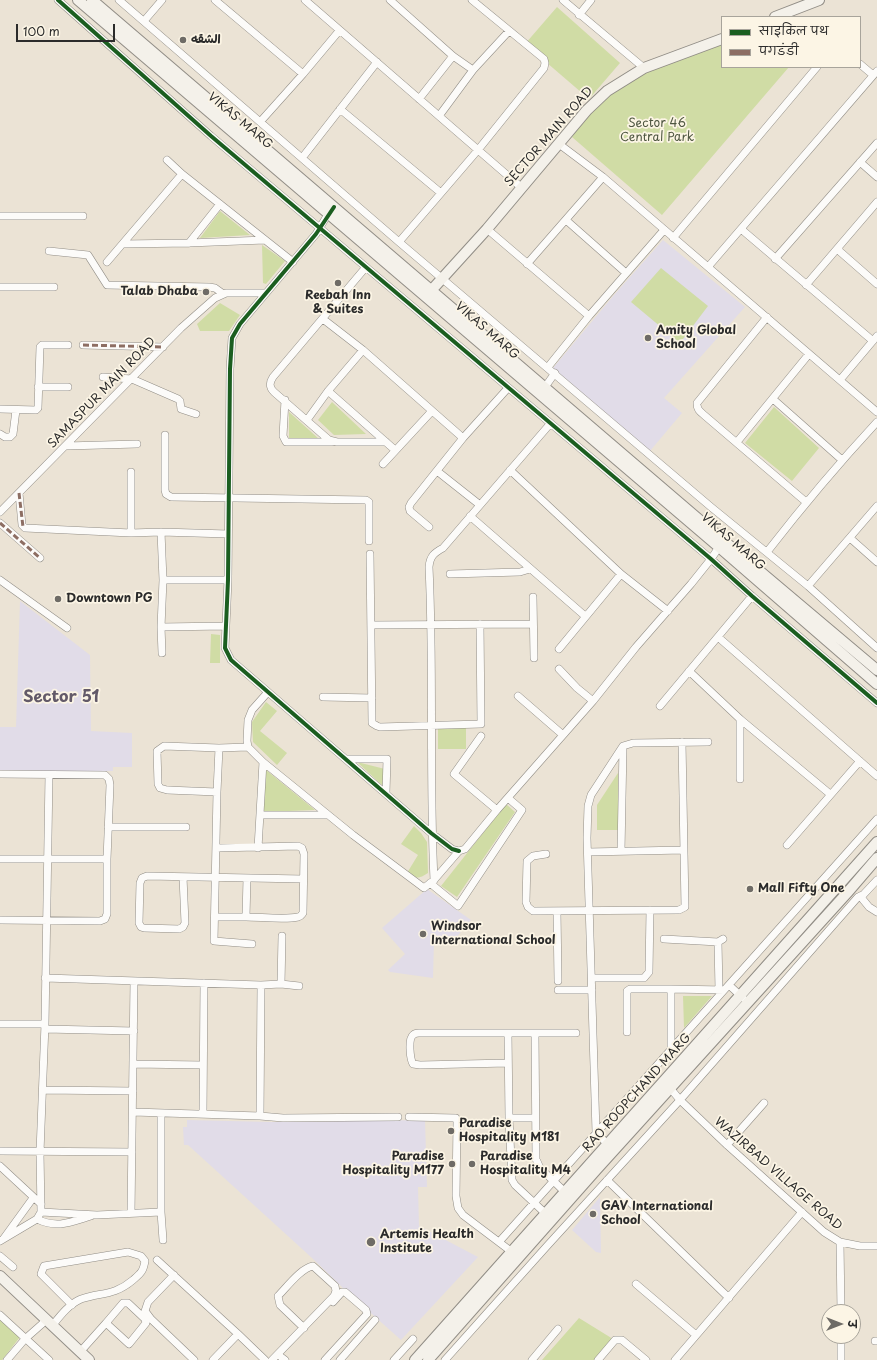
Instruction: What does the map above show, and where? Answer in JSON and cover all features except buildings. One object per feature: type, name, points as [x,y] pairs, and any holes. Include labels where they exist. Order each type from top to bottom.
[{"type":"main road","name":"VIKAS MARG","points":[[78,0],[331,210],[721,544],[877,670]]},
{"type":"main road","name":"VIKAS MARG","points":[[92,0],[331,210]]},
{"type":"main road","points":[[778,16],[820,0]]},
{"type":"main road","name":"SECTOR MAIN ROAD","points":[[429,293],[487,229],[587,110],[607,91],[644,68],[721,39]]},
{"type":"main road","name":"VIKAS MARG","points":[[429,293],[545,387],[877,684]]},
{"type":"main road","name":"RAO ROOPCHAND MARG","points":[[415,1360],[546,1214],[568,1195],[670,1088],[877,842]]},
{"type":"main road","name":"RAO ROOPCHAND MARG","points":[[428,1360],[568,1195],[608,1145],[744,999],[847,893],[877,858]]},
{"type":"main road","points":[[0,1276],[52,1326],[80,1356]]},
{"type":"main road","points":[[0,1286],[80,1356],[89,1360]]},
{"type":"street","points":[[58,0],[210,136],[711,559],[877,703]]},
{"type":"street","points":[[119,0],[399,242],[548,367],[705,502],[808,586],[877,648]]},
{"type":"street","points":[[144,21],[162,0]]},
{"type":"street","points":[[215,0],[303,74]]},
{"type":"street","points":[[305,0],[522,188]]},
{"type":"street","points":[[390,0],[453,56],[473,70]]},
{"type":"street","points":[[399,242],[478,150],[544,68],[544,59],[472,0]]},
{"type":"street","points":[[563,0],[579,15],[644,68]]},
{"type":"street","points":[[579,15],[591,0]]},
{"type":"street","points":[[439,116],[473,70],[508,30]]},
{"type":"street","points":[[260,122],[339,31]]},
{"type":"street","points":[[419,98],[453,56]]},
{"type":"street","points":[[302,158],[377,62]]},
{"type":"street","points":[[708,267],[875,73],[861,65]]},
{"type":"street","points":[[673,238],[817,68]]},
{"type":"street","points":[[340,109],[441,193]]},
{"type":"street","points":[[775,258],[877,143]]},
{"type":"street","points":[[559,144],[603,177],[877,411]]},
{"type":"street","points":[[167,160],[182,174],[293,262]]},
{"type":"street","points":[[860,162],[877,177]]},
{"type":"street","points":[[107,262],[182,174]]},
{"type":"street","points":[[527,264],[603,177]]},
{"type":"street","points":[[806,285],[877,202]]},
{"type":"street","points":[[188,243],[220,204]]},
{"type":"street","points":[[331,210],[320,228],[240,324],[232,338],[230,362],[228,580],[225,648],[231,660],[431,832],[452,849],[459,851]]},
{"type":"street","points":[[0,216],[83,216]]},
{"type":"street","points":[[566,220],[626,273]]},
{"type":"street","points":[[487,229],[589,316]]},
{"type":"street","points":[[741,229],[806,285],[875,339],[840,380]]},
{"type":"street","points":[[548,367],[589,316],[664,230]]},
{"type":"street","points":[[123,244],[265,240]]},
{"type":"street","points":[[837,249],[877,284]]},
{"type":"street","points":[[49,251],[88,255],[107,285],[209,287],[215,288],[222,293],[266,293]]},
{"type":"street","points":[[333,442],[270,388],[270,381],[366,267]]},
{"type":"street","points":[[0,287],[54,286]]},
{"type":"street","name":"SAMASPUR MAIN ROAD","points":[[0,512],[181,328],[222,293]]},
{"type":"street","points":[[767,317],[697,402],[697,407],[699,412],[737,442],[806,502]]},
{"type":"street","points":[[323,319],[363,350],[463,438]]},
{"type":"street","points":[[0,409],[33,410],[38,408],[40,347],[42,345],[68,345]]},
{"type":"street","points":[[83,345],[162,347]]},
{"type":"street","points":[[307,420],[328,391],[363,350]]},
{"type":"street","points":[[737,442],[809,354]]},
{"type":"street","points":[[545,387],[555,373]]},
{"type":"street","points":[[103,377],[132,379],[178,399],[181,409],[196,414]]},
{"type":"street","points":[[38,387],[68,387]]},
{"type":"street","points":[[429,527],[410,511],[409,507],[463,438],[508,388]]},
{"type":"street","points":[[328,391],[395,450]]},
{"type":"street","points":[[773,399],[842,460]]},
{"type":"street","points":[[285,400],[283,436],[286,442],[386,442]]},
{"type":"street","points":[[0,434],[5,437],[10,437],[13,434],[16,410]]},
{"type":"street","points":[[383,464],[432,411]]},
{"type":"street","points":[[767,552],[806,502],[877,422]]},
{"type":"street","points":[[508,798],[522,810],[458,906],[432,882],[432,624],[429,567],[430,559],[432,554],[443,548],[550,424]]},
{"type":"street","points":[[165,435],[166,494],[172,497],[228,499],[366,500],[369,502],[369,542]]},
{"type":"street","points":[[66,446],[137,444]]},
{"type":"street","points":[[510,470],[621,574],[668,611]]},
{"type":"street","points":[[437,471],[480,505]]},
{"type":"street","points":[[131,472],[131,533]]},
{"type":"street","points":[[19,493],[22,525],[25,528],[131,533],[161,532],[228,534]]},
{"type":"street","points":[[808,586],[877,506]]},
{"type":"street","points":[[470,516],[585,616]]},
{"type":"street","points":[[0,523],[40,558]]},
{"type":"street","points":[[161,532],[162,653]]},
{"type":"street","points":[[850,538],[877,562]]},
{"type":"street","points":[[268,692],[249,714],[248,747],[263,762],[328,815],[424,888],[432,882],[459,851],[465,849],[668,611],[711,559],[721,544]]},
{"type":"street","points":[[370,554],[372,723],[377,726],[481,724],[480,624]]},
{"type":"street","points":[[450,574],[520,572],[530,569]]},
{"type":"street","points":[[559,649],[621,574]]},
{"type":"street","points":[[0,580],[67,628]]},
{"type":"street","points":[[162,580],[228,580]]},
{"type":"street","points":[[660,706],[752,596]]},
{"type":"street","points":[[533,597],[534,658]]},
{"type":"street","points":[[371,625],[533,624]]},
{"type":"street","points":[[161,627],[226,626]]},
{"type":"street","points":[[718,637],[877,776]]},
{"type":"street","points":[[560,669],[577,688],[592,701]]},
{"type":"street","points":[[689,672],[740,719],[830,794]]},
{"type":"street","points":[[518,696],[563,735]]},
{"type":"street","points":[[323,697],[372,698]]},
{"type":"street","points":[[740,719],[740,779]]},
{"type":"street","points":[[481,736],[454,774],[497,810]]},
{"type":"street","points":[[546,854],[533,856],[527,861],[526,902],[528,907],[533,911],[679,910],[684,907],[682,742]]},
{"type":"street","points":[[608,1145],[596,1132],[588,852],[588,801],[623,746],[633,743],[708,742]]},
{"type":"street","points":[[217,792],[167,790],[160,788],[158,784],[157,751],[164,746],[219,748],[248,747]]},
{"type":"street","points":[[621,851],[623,746]]},
{"type":"street","points":[[219,748],[214,941],[252,944]]},
{"type":"street","points":[[346,759],[387,759],[386,793]]},
{"type":"street","points":[[787,845],[860,761]]},
{"type":"street","points":[[258,848],[263,762]]},
{"type":"street","points":[[0,774],[105,775],[109,778],[110,785],[107,860],[107,914],[105,919],[100,921],[0,920]]},
{"type":"street","points":[[1,1241],[37,1219],[41,1212],[40,1152],[45,1027],[49,775]]},
{"type":"street","points":[[260,816],[328,815]]},
{"type":"street","points":[[499,1242],[829,869],[877,819]]},
{"type":"street","points":[[108,827],[186,827]]},
{"type":"street","points":[[214,917],[282,918],[297,917],[301,916],[303,913],[304,854],[302,848],[298,846],[216,848]]},
{"type":"street","points":[[588,852],[684,850]]},
{"type":"street","points":[[0,859],[107,860]]},
{"type":"street","points":[[183,877],[185,923],[183,928],[144,928],[141,926],[138,923],[140,883],[142,878],[147,876],[303,878]]},
{"type":"street","points":[[246,917],[247,878]]},
{"type":"street","points":[[445,1360],[680,1100],[859,897],[877,880]]},
{"type":"street","points":[[847,893],[859,897],[869,907],[877,912]]},
{"type":"street","points":[[592,978],[640,978],[647,976],[649,972],[650,910]]},
{"type":"street","points":[[557,911],[558,981]]},
{"type":"street","points":[[281,984],[282,936]]},
{"type":"street","points":[[664,939],[720,940],[724,988]]},
{"type":"street","points":[[45,978],[261,985],[281,984],[299,986]]},
{"type":"street","points":[[131,1213],[134,981]]},
{"type":"street","points":[[204,983],[204,1114]]},
{"type":"street","points":[[260,1116],[261,985]]},
{"type":"street","points":[[627,1032],[627,991],[630,989],[724,988],[744,999]]},
{"type":"street","points":[[671,989],[671,1049]]},
{"type":"street","points":[[558,990],[592,990]]},
{"type":"street","points":[[0,1024],[32,1023],[45,1027],[134,1031]]},
{"type":"street","points":[[508,1063],[413,1064],[411,1060],[410,1039],[413,1035],[419,1033],[576,1033]]},
{"type":"street","points":[[508,1033],[508,1118],[512,1180],[515,1185],[546,1214]]},
{"type":"street","points":[[535,1033],[536,1159],[540,1168],[568,1195]]},
{"type":"street","points":[[133,1064],[203,1065]]},
{"type":"street","name":"WAZIRBAD VILLAGE ROAD","points":[[670,1088],[680,1100],[727,1145],[824,1232],[840,1242],[841,1304]]},
{"type":"street","points":[[43,1090],[133,1091]]},
{"type":"street","points":[[727,1145],[764,1103]]},
{"type":"street","points":[[133,1112],[283,1118],[398,1117]]},
{"type":"street","points":[[161,1113],[161,1212],[163,1240]]},
{"type":"street","points":[[409,1117],[456,1118],[456,1196],[458,1208],[462,1215],[512,1252]]},
{"type":"street","points":[[508,1118],[535,1118]]},
{"type":"street","points":[[0,1151],[132,1152]]},
{"type":"street","points":[[0,1166],[41,1204]]},
{"type":"street","points":[[607,1180],[729,1298]]},
{"type":"street","points":[[1,1241],[33,1198]]},
{"type":"street","points":[[41,1212],[97,1215],[161,1212]]},
{"type":"street","points":[[674,1360],[802,1212]]},
{"type":"street","points":[[37,1219],[45,1223],[55,1224],[71,1222],[97,1215]]},
{"type":"street","points":[[840,1242],[860,1246],[877,1246]]},
{"type":"street","points":[[52,1326],[60,1316],[81,1299],[117,1291],[125,1287],[143,1272],[145,1261],[141,1256],[128,1252],[44,1266],[41,1274],[72,1305]]},
{"type":"street","points":[[0,1256],[14,1268]]},
{"type":"street","points":[[157,1260],[265,1360]]},
{"type":"street","points":[[272,1360],[304,1328],[334,1296],[336,1291],[335,1286],[313,1266],[302,1271],[278,1296],[280,1305],[304,1328]]},
{"type":"street","points":[[174,1275],[148,1302],[145,1311],[151,1319],[194,1360]]},
{"type":"street","points":[[636,1284],[696,1335]]},
{"type":"street","points":[[281,1359],[342,1292],[345,1292],[366,1310],[366,1314],[325,1360]]},
{"type":"street","points":[[80,1356],[106,1323],[125,1302],[145,1319],[146,1323],[129,1344],[106,1323]]},
{"type":"street","points":[[0,1315],[49,1360]]},
{"type":"street","points":[[340,1360],[375,1320]]},
{"type":"street","points":[[7,1360],[25,1338],[42,1324]]},
{"type":"street","points":[[532,1360],[558,1330]]},
{"type":"street","points":[[213,1360],[238,1334]]},
{"type":"street","points":[[394,1360],[413,1339]]},
{"type":"street","points":[[598,1360],[615,1340],[619,1340],[624,1342],[646,1360]]},
{"type":"street","points":[[841,1344],[841,1360]]},
{"type":"shaded area","name":"Amity Global School","points":[[663,240],[745,307],[664,398],[682,413],[650,451],[553,368],[614,295]]},
{"type":"shaded area","points":[[20,601],[90,655],[91,731],[132,733],[132,767],[113,767],[113,771],[0,771],[0,727],[16,727]]},
{"type":"shaded area","name":"Windsor International School","points":[[427,889],[471,920],[454,940],[434,940],[433,978],[390,972],[388,970],[405,954],[382,928]]},
{"type":"shaded area","name":"Artemis Health Institute","points":[[187,1120],[272,1122],[425,1120],[427,1187],[418,1187],[419,1226],[478,1257],[401,1340],[188,1145],[184,1145],[183,1127],[187,1127]]},
{"type":"shaded area","name":"GAV International School","points":[[600,1197],[601,1253],[596,1252],[572,1230]]},
{"type":"green space","points":[[557,7],[620,63],[589,99],[525,44]]},
{"type":"green space","name":"Sector 46 Central Park","points":[[721,42],[721,68],[788,68],[662,215],[572,137],[583,118],[623,82],[646,70]]},
{"type":"green space","points":[[220,211],[250,235],[200,238]]},
{"type":"green space","points":[[262,245],[285,261],[266,284],[263,283]]},
{"type":"green space","points":[[661,268],[708,306],[680,343],[631,302]]},
{"type":"green space","points":[[220,303],[240,315],[229,331],[200,331],[197,324]]},
{"type":"green space","points":[[332,402],[366,434],[334,435],[318,420]]},
{"type":"green space","points":[[774,407],[819,448],[792,481],[745,443]]},
{"type":"green space","points":[[289,412],[319,439],[289,438]]},
{"type":"green space","points":[[211,634],[220,635],[220,663],[210,663]]},
{"type":"green space","points":[[266,702],[277,711],[260,731],[287,753],[277,765],[253,742],[252,722]]},
{"type":"green space","points":[[438,726],[466,726],[466,749],[438,749]]},
{"type":"green space","points":[[357,762],[385,769],[384,787]]},
{"type":"green space","points":[[266,770],[315,810],[263,812]]},
{"type":"green space","points":[[618,773],[618,830],[597,830],[597,805]]},
{"type":"green space","points":[[506,804],[515,812],[457,897],[441,886]]},
{"type":"green space","points":[[414,826],[427,842],[428,873],[418,878],[407,873],[418,855],[401,844]]},
{"type":"green space","points":[[683,996],[712,996],[684,1028]]},
{"type":"green space","points":[[579,1318],[613,1339],[594,1360],[542,1360]]},
{"type":"green space","points":[[0,1319],[20,1337],[2,1360],[0,1360]]},
{"type":"marked path","points":[[83,345],[163,347]]},
{"type":"marked path","points":[[19,493],[23,527]]},
{"type":"marked path","points":[[0,523],[40,558]]},
{"type":"cycle path","points":[[58,0],[211,136],[711,559],[877,703]]},
{"type":"cycle path","points":[[334,207],[316,234],[240,324],[232,338],[230,369],[228,580],[225,648],[231,660],[431,833],[452,849],[459,851]]},
{"type":"place","name":"الشقه","points":[[183,40]]},
{"type":"place","name":"Reebah Inn & Suites","points":[[338,283]]},
{"type":"place","name":"Talab Dhaba","points":[[206,292]]},
{"type":"place","name":"Amity Global School","points":[[648,338]]},
{"type":"place","name":"Downtown PG","points":[[58,599]]},
{"type":"place","name":"Mall Fifty One","points":[[750,889]]},
{"type":"place","name":"Windsor International School","points":[[423,934]]},
{"type":"place","name":"Paradise Hospitality M181","points":[[451,1131]]},
{"type":"place","name":"Paradise Hospitality M177","points":[[452,1164]]},
{"type":"place","name":"Paradise Hospitality M4","points":[[472,1164]]},
{"type":"place","name":"GAV International School","points":[[593,1214]]},
{"type":"place","name":"Artemis Health Institute","points":[[371,1242]]},
{"type":"district","name":"Sector 51","points":[[61,698]]}]
